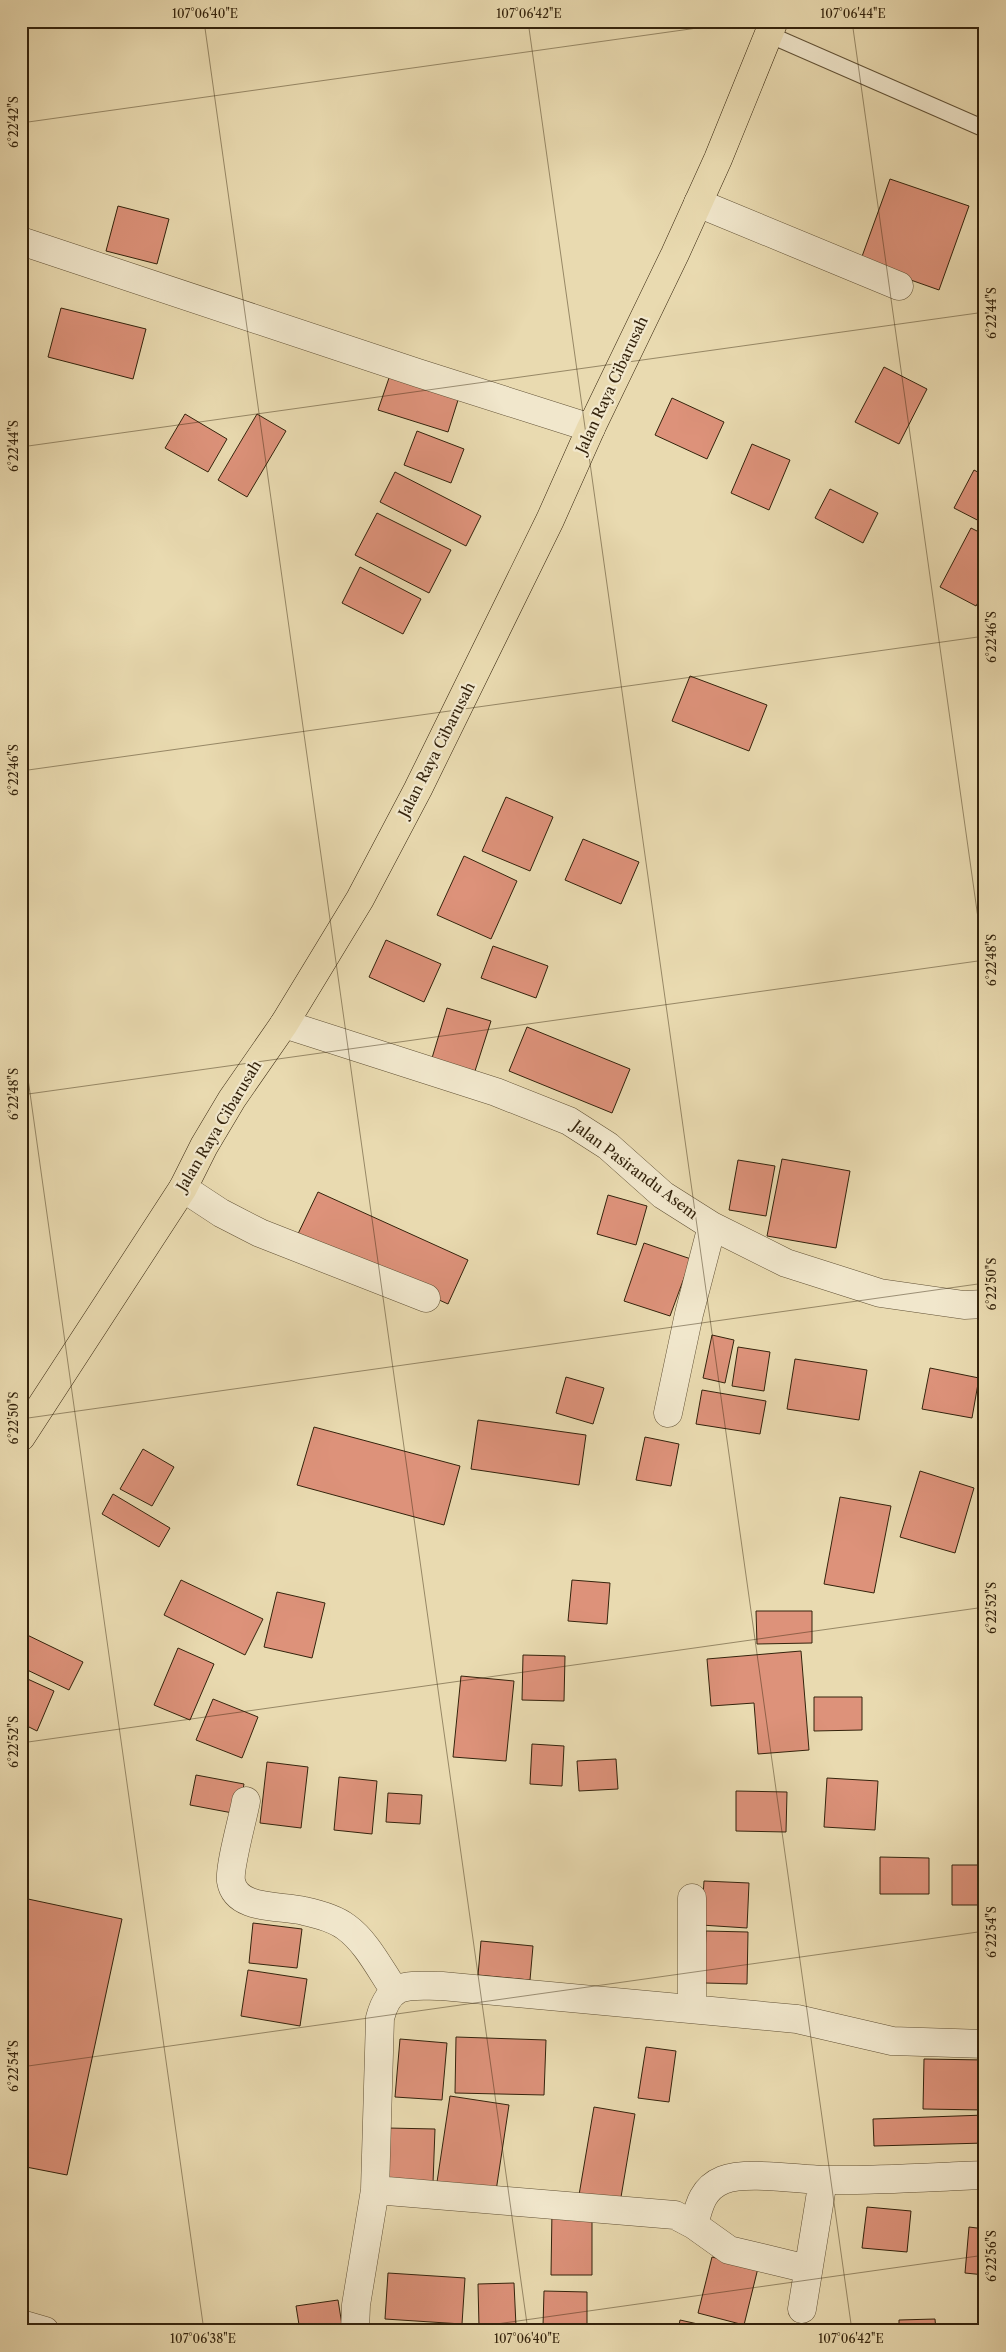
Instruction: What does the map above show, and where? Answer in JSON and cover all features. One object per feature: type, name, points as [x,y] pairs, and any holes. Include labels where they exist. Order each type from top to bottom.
[{"type":"main road","name":"Jalan Raya Cibarusah","points":[[21,1437],[183,1188],[204,1146],[232,1099],[284,1024],[360,899],[418,789],[550,520],[591,428],[698,203],[772,28]]},
{"type":"street","points":[[698,203],[899,286]]},
{"type":"street","points":[[21,240],[418,373],[591,428]]},
{"type":"street","name":"Jalan Pasirandu Asem","points":[[284,1024],[496,1092],[569,1120],[608,1146],[663,1195],[712,1226],[786,1263],[880,1293],[964,1305],[985,1304]]},
{"type":"street","points":[[183,1188],[221,1213],[260,1233],[426,1298]]},
{"type":"street","points":[[668,1413],[689,1314],[712,1226]]},
{"type":"street","points":[[246,1802],[231,1879],[237,1894],[252,1903],[302,1910],[333,1919],[347,1928],[395,1991]]},
{"type":"street","points":[[692,1898],[692,2008]]},
{"type":"street","points":[[355,2331],[356,2305],[375,2190],[380,2018],[387,1997],[395,1991],[404,1987],[442,1986],[692,2008],[797,2019],[892,2041],[985,2044]]},
{"type":"street","points":[[694,2225],[699,2204],[708,2188],[724,2179],[742,2176],[823,2180],[985,2175]]},
{"type":"street","points":[[802,2309],[823,2180]]},
{"type":"street","points":[[375,2190],[675,2215],[694,2225],[729,2250],[808,2269]]},
{"type":"street","points":[[21,2324],[45,2331]]},
{"type":"lane","points":[[772,28],[985,129]]},
{"type":"building","points":[[890,179],[969,206],[939,290],[860,262]]},
{"type":"building","points":[[118,206],[169,219],[157,264],[106,251]]},
{"type":"building","points":[[61,308],[146,329],[133,379],[48,357]]},
{"type":"building","points":[[884,367],[927,389],[899,444],[855,422]]},
{"type":"building","points":[[390,375],[459,397],[448,432],[378,410]]},
{"type":"building","points":[[672,398],[724,422],[707,459],[655,435]]},
{"type":"building","points":[[185,414],[227,439],[208,472],[165,448]]},
{"type":"building","points":[[257,414],[286,431],[247,497],[218,480]]},
{"type":"building","points":[[417,431],[464,449],[451,483],[404,465]]},
{"type":"building","points":[[752,444],[790,460],[769,510],[731,493]]},
{"type":"building","points":[[974,470],[985,476],[985,524],[954,508]]},
{"type":"building","points":[[395,472],[481,516],[466,546],[380,502]]},
{"type":"building","points":[[830,489],[878,513],[863,543],[815,518]]},
{"type":"building","points":[[377,513],[451,550],[429,593],[355,555]]},
{"type":"building","points":[[971,528],[985,535],[985,590],[976,606],[940,587]]},
{"type":"building","points":[[360,567],[421,599],[403,634],[342,603]]},
{"type":"building","points":[[690,676],[767,705],[749,751],[672,721]]},
{"type":"building","points":[[506,797],[553,817],[530,871],[482,851]]},
{"type":"building","points":[[583,839],[639,862],[621,904],[565,880]]},
{"type":"building","points":[[464,856],[517,881],[491,939],[437,915]]},
{"type":"building","points":[[386,940],[441,964],[424,1002],[369,977]]},
{"type":"building","points":[[493,946],[548,966],[536,998],[481,978]]},
{"type":"building","points":[[447,1008],[491,1021],[475,1071],[432,1058]]},
{"type":"building","points":[[527,1027],[630,1069],[612,1113],[509,1071]]},
{"type":"building","points":[[782,1159],[850,1171],[836,1248],[767,1236]]},
{"type":"building","points":[[738,1160],[775,1166],[766,1216],[729,1210]]},
{"type":"building","points":[[318,1192],[468,1260],[448,1304],[297,1236]]},
{"type":"building","points":[[608,1195],[647,1206],[636,1245],[597,1234]]},
{"type":"building","points":[[644,1243],[691,1259],[670,1316],[624,1301]]},
{"type":"building","points":[[712,1335],[734,1340],[725,1383],[703,1378]]},
{"type":"building","points":[[738,1347],[770,1352],[764,1391],[732,1386]]},
{"type":"building","points":[[795,1359],[867,1370],[859,1420],[787,1409]]},
{"type":"building","points":[[930,1368],[979,1378],[972,1418],[922,1409]]},
{"type":"building","points":[[566,1377],[604,1388],[593,1424],[556,1413]]},
{"type":"building","points":[[702,1390],[766,1401],[760,1434],[696,1424]]},
{"type":"building","points":[[478,1420],[586,1435],[579,1485],[471,1469]]},
{"type":"building","points":[[314,1427],[460,1466],[444,1525],[297,1485]]},
{"type":"building","points":[[645,1437],[679,1444],[671,1486],[636,1480]]},
{"type":"building","points":[[143,1449],[174,1467],[152,1506],[120,1489]]},
{"type":"building","points":[[920,1471],[974,1488],[955,1553],[900,1537]]},
{"type":"building","points":[[113,1494],[170,1528],[159,1547],[102,1514]]},
{"type":"building","points":[[840,1497],[891,1506],[874,1593],[824,1584]]},
{"type":"building","points":[[181,1580],[263,1619],[245,1655],[164,1615]]},
{"type":"building","points":[[572,1580],[610,1583],[607,1624],[568,1621]]},
{"type":"building","points":[[277,1592],[325,1603],[312,1658],[264,1647]]},
{"type":"building","points":[[756,1611],[812,1611],[812,1643],[757,1644]]},
{"type":"building","points":[[21,1632],[83,1662],[69,1690],[21,1667]]},
{"type":"building","points":[[178,1648],[214,1664],[190,1720],[154,1705]]},
{"type":"building","points":[[801,1651],[809,1750],[758,1754],[754,1703],[711,1706],[707,1659]]},
{"type":"building","points":[[523,1655],[565,1656],[564,1701],[522,1700]]},
{"type":"building","points":[[21,1676],[54,1691],[37,1731],[21,1723]]},
{"type":"building","points":[[461,1676],[514,1681],[506,1761],[453,1757]]},
{"type":"building","points":[[814,1697],[862,1697],[862,1730],[814,1731]]},
{"type":"building","points":[[213,1699],[258,1717],[242,1758],[196,1740]]},
{"type":"building","points":[[532,1744],[564,1746],[562,1786],[530,1784]]},
{"type":"building","points":[[616,1759],[618,1789],[579,1791],[577,1761]]},
{"type":"building","points":[[267,1762],[308,1767],[301,1828],[260,1823]]},
{"type":"building","points":[[196,1775],[244,1784],[238,1814],[190,1805]]},
{"type":"building","points":[[339,1777],[377,1781],[372,1834],[334,1830]]},
{"type":"building","points":[[827,1778],[878,1781],[875,1830],[824,1827]]},
{"type":"building","points":[[736,1791],[787,1792],[786,1832],[736,1831]]},
{"type":"building","points":[[388,1793],[422,1795],[420,1824],[386,1822]]},
{"type":"building","points":[[880,1857],[929,1858],[929,1894],[880,1894]]},
{"type":"building","points":[[952,1865],[985,1865],[985,1905],[952,1905]]},
{"type":"building","points":[[704,1881],[749,1883],[747,1928],[701,1925]]},
{"type":"building","points":[[28,1899],[122,1919],[67,2175],[21,2166],[21,1928]]},
{"type":"building","points":[[253,1923],[302,1929],[297,1968],[249,1963]]},
{"type":"building","points":[[706,1931],[748,1932],[747,1984],[704,1983]]},
{"type":"building","points":[[481,1941],[533,1946],[530,1980],[478,1975]]},
{"type":"building","points":[[248,1970],[307,1979],[300,2026],[241,2016]]},
{"type":"building","points":[[456,2037],[546,2040],[544,2095],[455,2093]]},
{"type":"building","points":[[400,2039],[447,2043],[442,2100],[395,2097]]},
{"type":"building","points":[[646,2047],[676,2051],[669,2102],[638,2098]]},
{"type":"building","points":[[924,2059],[985,2060],[985,2110],[923,2109]]},
{"type":"building","points":[[450,2096],[509,2105],[496,2191],[437,2182]]},
{"type":"building","points":[[594,2107],[635,2114],[620,2203],[579,2195]]},
{"type":"building","points":[[985,2115],[985,2143],[874,2146],[873,2119]]},
{"type":"building","points":[[388,2128],[435,2129],[433,2183],[386,2181]]},
{"type":"building","points":[[867,2207],[911,2211],[907,2252],[862,2248]]},
{"type":"building","points":[[552,2210],[592,2210],[592,2275],[551,2275]]},
{"type":"building","points":[[969,2227],[985,2229],[985,2275],[965,2273]]},
{"type":"building","points":[[712,2257],[758,2268],[744,2325],[698,2313]]},
{"type":"building","points":[[388,2273],[465,2278],[462,2324],[385,2319]]},
{"type":"building","points":[[514,2283],[516,2326],[479,2327],[478,2284]]},
{"type":"building","points":[[544,2291],[587,2292],[587,2327],[543,2326]]},
{"type":"building","points":[[338,2300],[343,2331],[300,2331],[296,2306]]},
{"type":"building","points":[[935,2319],[936,2331],[899,2331],[899,2320]]},
{"type":"building","points":[[680,2320],[729,2331],[678,2331]]}]
